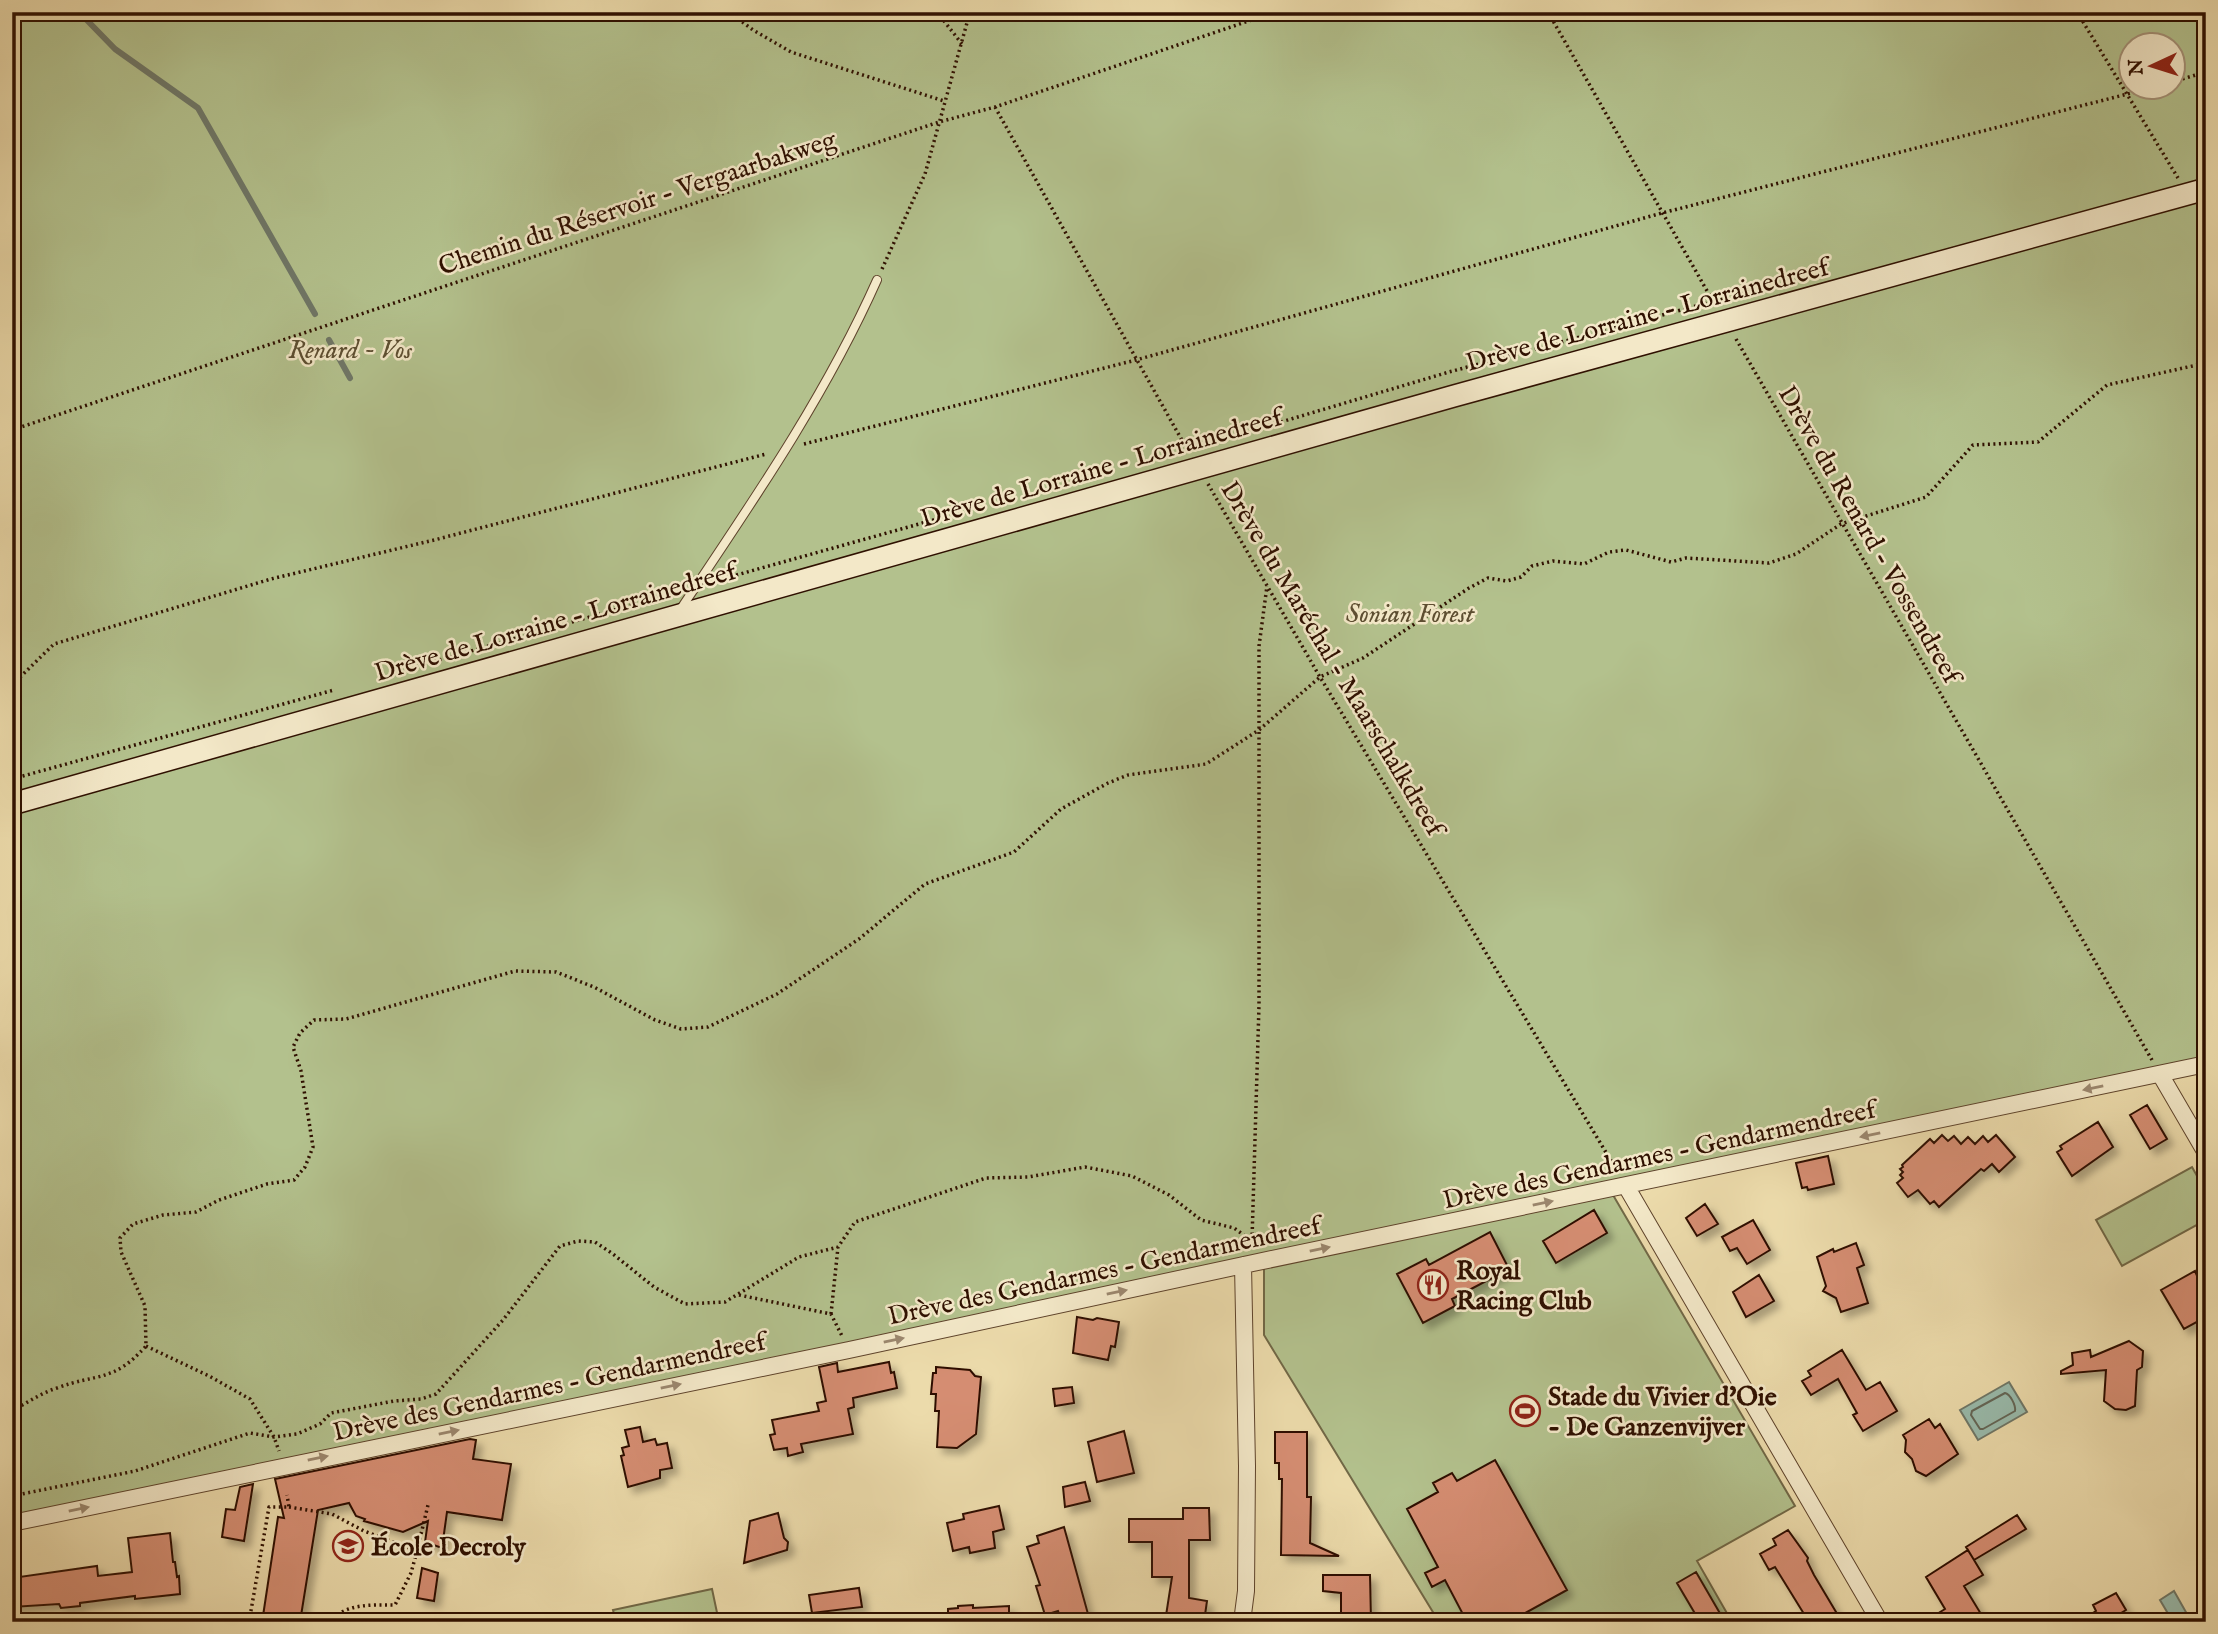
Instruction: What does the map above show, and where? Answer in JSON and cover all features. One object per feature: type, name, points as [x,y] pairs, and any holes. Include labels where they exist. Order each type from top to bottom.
[{"type":"main road","name":"Drève de Lorraine - Lorrainedreef","points":[[12,804],[1454,396],[2200,191]]},
{"type":"street","name":"Drève des Gendarmes - Gendarmendreef","points":[[12,1523],[2206,1064]]},
{"type":"street","points":[[2160,1074],[2206,1153]]},
{"type":"street","points":[[1626,1186],[1880,1622]]},
{"type":"street","points":[[1242,1622],[1247,1480],[1248,1264]]},
{"type":"lane","points":[[677,615],[786,449],[857,325],[877,280]]},
{"type":"path","points":[[729,12],[753,30],[792,52],[944,102]]},
{"type":"path","points":[[937,12],[962,44]]},
{"type":"path","points":[[877,280],[925,174],[970,12]]},
{"type":"path","name":"Chemin du Réservoir - Vergaarbakweg","points":[[12,430],[939,122],[995,107],[1275,12]]},
{"type":"path","name":"Drève du Renard - Vossendreef","points":[[1548,12],[1661,213],[2160,1074]]},
{"type":"path","points":[[2077,12],[2116,78]]},
{"type":"path","points":[[2186,78],[2206,72]]},
{"type":"path","points":[[12,685],[54,644],[271,579],[434,540],[1136,360],[1661,213],[2116,98]]},
{"type":"path","points":[[2130,102],[2178,179],[2200,191]]},
{"type":"path","name":"Drève du Maréchal - Maarschalkdreef","points":[[995,107],[1136,360],[1320,677],[1626,1186]]},
{"type":"path","points":[[12,1411],[56,1388],[108,1375],[131,1363],[146,1346],[145,1306],[121,1252],[120,1238],[133,1224],[163,1215],[196,1212],[267,1184],[294,1180],[305,1167],[313,1147],[302,1071],[293,1047],[300,1033],[314,1020],[346,1019],[515,971],[556,972],[594,988],[655,1020],[681,1029],[708,1027],[777,994],[859,939],[925,884],[1014,852],[1061,809],[1108,783],[1128,775],[1206,764],[1259,730],[1320,677],[1363,658],[1488,578],[1507,581],[1521,577],[1532,566],[1553,561],[1584,564],[1609,552],[1626,551],[1671,562],[1686,558],[1769,563],[1796,554],[1841,524],[1926,498],[1973,445],[2038,442],[2107,385],[2206,363]]},
{"type":"path","points":[[1248,1264],[1252,1241],[1259,1005],[1259,646],[1267,584]]},
{"type":"path","points":[[849,1350],[831,1314],[838,1247],[855,1222],[986,1178],[1028,1177],[1085,1167],[1132,1176],[1169,1195],[1201,1220],[1234,1228],[1252,1241]]},
{"type":"path","points":[[12,1496],[135,1471],[250,1433],[274,1437],[297,1434],[320,1424],[331,1413],[394,1401],[421,1399],[436,1394],[503,1320],[560,1245],[578,1241],[595,1242],[654,1287],[685,1304],[724,1302],[799,1257],[838,1247]]},
{"type":"path","points":[[738,1295],[831,1314]]},
{"type":"path","points":[[146,1346],[250,1399],[277,1445]]},
{"type":"path","points":[[287,1495],[289,1507]]},
{"type":"path","points":[[329,1622],[339,1611],[368,1605],[395,1605],[411,1573],[428,1505]]},
{"type":"path","points":[[249,1622],[269,1507],[289,1507],[332,1514],[364,1531],[417,1550]]},
{"type":"green space","name":"Sonian Forest","points":[[12,12],[2206,12],[2206,206],[2201,208],[2206,217],[2206,1060],[12,1519]]},
{"type":"green space","points":[[2192,1167],[2206,1192],[2206,1220],[2122,1266],[2096,1220]]},
{"type":"green space","name":"Stade du Vivier d'Oie - De Ganzenvijver","points":[[1613,1195],[1795,1506],[1697,1561],[1732,1622],[1439,1622],[1264,1335],[1264,1268]]},
{"type":"green space","points":[[712,1589],[719,1622],[616,1622],[613,1610]]},
{"type":"water","points":[[2009,1382],[2027,1412],[1978,1440],[1960,1410]]},
{"type":"water","points":[[2174,1591],[2190,1622],[2173,1622],[2160,1600]]},
{"type":"building","points":[[2147,1105],[2167,1139],[2150,1149],[2130,1115]]},
{"type":"building","points":[[2098,1122],[2113,1147],[2072,1176],[2057,1152],[2062,1149],[2060,1146]]},
{"type":"building","points":[[1942,1135],[1948,1141],[1954,1136],[1961,1144],[1968,1137],[1975,1144],[1983,1136],[1988,1142],[1996,1135],[2015,1157],[1999,1172],[1992,1164],[1984,1171],[1981,1169],[1939,1207],[1934,1201],[1930,1204],[1918,1190],[1908,1197],[1897,1183],[1903,1178],[1900,1175],[1903,1172],[1900,1169],[1902,1165],[1930,1139],[1934,1143]]},
{"type":"building","points":[[1828,1156],[1834,1184],[1808,1190],[1807,1187],[1802,1188],[1796,1163]]},
{"type":"building","points":[[1705,1204],[1718,1224],[1697,1236],[1686,1218]]},
{"type":"building","points":[[1594,1210],[1607,1233],[1556,1263],[1543,1241]]},
{"type":"building","points":[[1753,1220],[1770,1250],[1747,1264],[1737,1248],[1730,1251],[1722,1237]]},
{"type":"building","points":[[1490,1232],[1509,1269],[1452,1299],[1455,1306],[1423,1323],[1397,1274],[1426,1259],[1429,1265]]},
{"type":"building","points":[[1856,1243],[1864,1265],[1857,1268],[1868,1303],[1841,1312],[1836,1298],[1823,1291],[1826,1286],[1817,1257],[1833,1249],[1834,1252]]},
{"type":"building","points":[[2195,1271],[2206,1297],[2206,1317],[2184,1329],[2161,1290]]},
{"type":"building","points":[[1759,1275],[1774,1301],[1746,1317],[1733,1292]]},
{"type":"building","points":[[1077,1317],[1119,1322],[1115,1347],[1111,1346],[1108,1360],[1073,1353]]},
{"type":"building","points":[[2129,1341],[2143,1351],[2142,1367],[2137,1370],[2135,1406],[2126,1410],[2115,1409],[2104,1401],[2106,1370],[2061,1374],[2061,1371],[2073,1365],[2072,1353],[2090,1350],[2091,1357]]},
{"type":"building","points":[[1842,1350],[1866,1390],[1880,1382],[1897,1411],[1863,1431],[1853,1415],[1857,1413],[1838,1379],[1811,1395],[1802,1381],[1811,1376],[1808,1371]]},
{"type":"building","points":[[889,1362],[897,1388],[853,1398],[854,1407],[848,1409],[853,1434],[801,1444],[803,1452],[788,1456],[787,1448],[774,1450],[770,1435],[775,1434],[772,1420],[819,1411],[817,1403],[826,1401],[819,1367],[837,1363],[838,1372]]},
{"type":"building","points":[[936,1367],[970,1370],[975,1376],[981,1377],[976,1434],[957,1448],[937,1447],[939,1411],[935,1411],[936,1394],[931,1394]]},
{"type":"building","points":[[1072,1387],[1074,1403],[1055,1406],[1053,1389]]},
{"type":"building","points":[[1929,1419],[1935,1428],[1940,1424],[1958,1454],[1926,1476],[1916,1471],[1912,1459],[1905,1452],[1906,1440],[1903,1435]]},
{"type":"building","points":[[640,1427],[643,1442],[655,1439],[657,1445],[667,1443],[672,1468],[660,1470],[660,1478],[628,1487],[621,1456],[624,1455],[622,1448],[629,1446],[625,1430]]},
{"type":"building","points":[[1124,1431],[1134,1473],[1097,1482],[1088,1442]]},
{"type":"building","points":[[1275,1432],[1307,1432],[1307,1497],[1311,1497],[1310,1543],[1339,1556],[1281,1555],[1282,1479],[1279,1479],[1279,1463],[1275,1463]]},
{"type":"building","points":[[470,1439],[476,1440],[473,1459],[511,1464],[502,1520],[447,1512],[442,1548],[425,1542],[428,1521],[403,1532],[364,1521],[365,1519],[356,1516],[349,1503],[318,1510],[300,1622],[263,1616],[278,1517],[284,1518],[275,1479]]},
{"type":"building","points":[[1495,1460],[1567,1590],[1509,1622],[1467,1622],[1445,1580],[1432,1587],[1425,1573],[1438,1567],[1407,1509],[1438,1492],[1433,1483],[1452,1473],[1457,1481]]},
{"type":"building","points":[[1085,1482],[1090,1501],[1065,1507],[1063,1487]]},
{"type":"building","points":[[253,1484],[244,1541],[222,1537],[226,1509],[235,1510],[240,1487]]},
{"type":"building","points":[[999,1506],[1004,1529],[993,1532],[995,1548],[970,1553],[969,1547],[953,1551],[947,1523],[964,1519],[963,1514]]},
{"type":"building","points":[[1183,1508],[1209,1508],[1210,1540],[1189,1540],[1189,1598],[1207,1601],[1204,1622],[1165,1622],[1172,1577],[1152,1577],[1152,1542],[1129,1542],[1129,1519],[1183,1519]]},
{"type":"building","points":[[778,1513],[784,1538],[788,1542],[787,1550],[744,1563],[750,1521]]},
{"type":"building","points":[[2017,1515],[2026,1529],[1974,1560],[1966,1547]]},
{"type":"building","points":[[1064,1527],[1088,1614],[1062,1622],[1058,1611],[1045,1615],[1036,1586],[1040,1585],[1027,1547],[1039,1543],[1037,1536]]},
{"type":"building","points":[[1788,1530],[1808,1558],[1814,1575],[1842,1622],[1809,1622],[1775,1567],[1769,1570],[1760,1554],[1776,1545],[1773,1539]]},
{"type":"building","points":[[170,1533],[180,1594],[135,1599],[135,1596],[61,1608],[59,1604],[12,1607],[12,1578],[97,1566],[98,1576],[132,1572],[128,1538]]},
{"type":"building","points":[[1968,1550],[1983,1575],[1964,1586],[1981,1614],[1966,1622],[1924,1622],[1945,1609],[1926,1577]]},
{"type":"building","points":[[422,1568],[438,1573],[434,1601],[417,1598]]},
{"type":"building","points":[[1696,1572],[1725,1622],[1700,1622],[1677,1583]]},
{"type":"building","points":[[1323,1575],[1370,1575],[1371,1621],[1341,1621],[1341,1593],[1323,1591]]},
{"type":"building","points":[[859,1588],[862,1607],[812,1613],[809,1595]]},
{"type":"building","points":[[2116,1593],[2126,1610],[2121,1613],[2126,1622],[2078,1622],[2096,1611],[2093,1605]]},
{"type":"building","points":[[973,1605],[973,1608],[1009,1606],[1009,1622],[948,1622],[948,1609]]},
{"type":"waterway","points":[[79,12],[115,49],[198,108],[315,314]]},
{"type":"waterway","points":[[329,340],[350,378]]},
{"type":"place","name":"Royal Racing Club","points":[[1433,1285]]},
{"type":"place","name":"Stade du Vivier d'Oie - De Ganzenvijver","points":[[1525,1411]]},
{"type":"place","name":"École Decroly","points":[[348,1546]]},
{"type":"park label","name":"Renard - Vos","points":[[350,349]]}]
